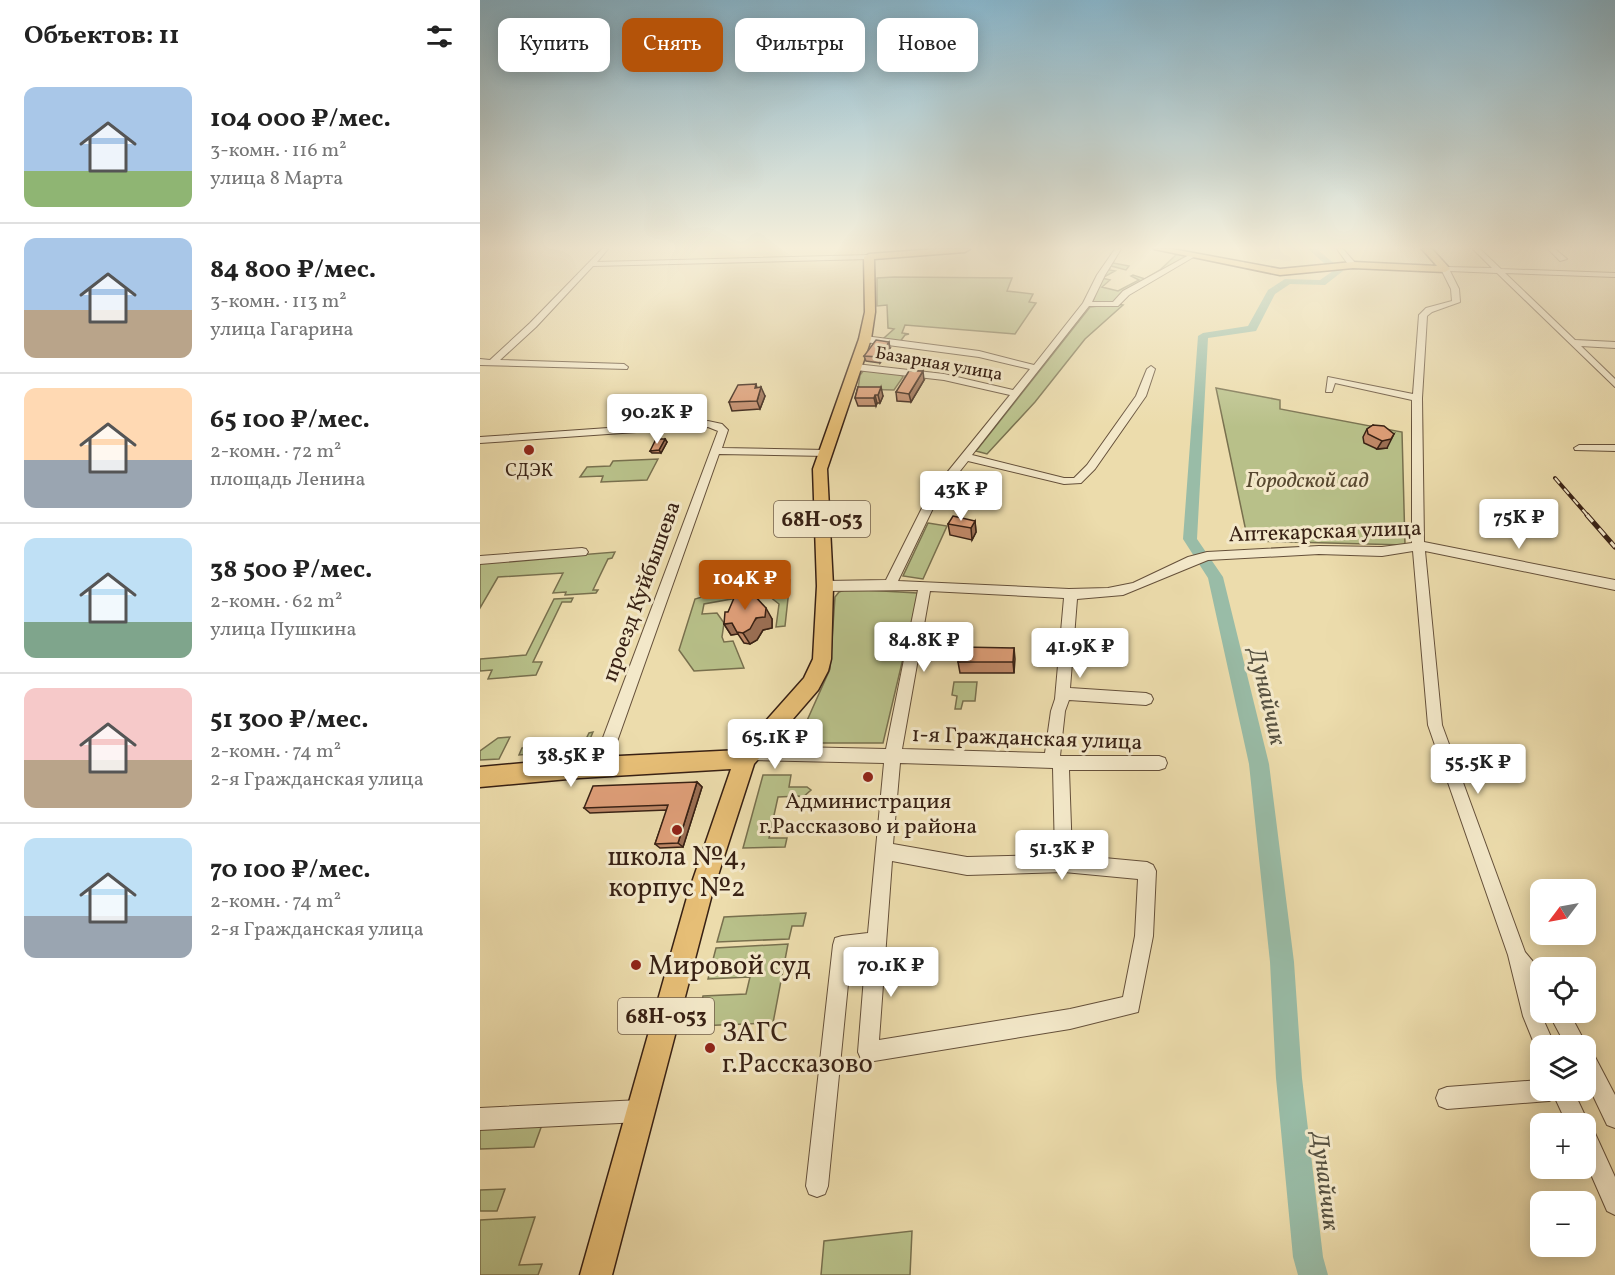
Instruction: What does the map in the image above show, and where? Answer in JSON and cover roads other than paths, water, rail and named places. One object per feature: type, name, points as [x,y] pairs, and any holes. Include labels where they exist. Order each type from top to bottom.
[{"type":"main road","name":"68Н-053","points":[[724,818],[745,763],[812,684],[822,659],[825,586],[819,482],[826,453],[865,339],[870,308]]},
{"type":"main road","name":"68Н-053","points":[[596,1275],[709,862],[745,763]]},
{"type":"main road","points":[[480,777],[600,767],[745,763]]},
{"type":"street","points":[[493,362],[549,308]]},
{"type":"street","points":[[890,584],[932,499],[1084,308]]},
{"type":"street","points":[[1435,308],[1423,315],[1417,398],[1418,545],[1435,725],[1517,955],[1533,1016],[1541,1035]]},
{"type":"street","points":[[1539,308],[1615,384]]},
{"type":"street","points":[[865,339],[979,354],[1037,369]]},
{"type":"street","points":[[1575,343],[1615,345]]},
{"type":"street","points":[[480,362],[624,367]]},
{"type":"street","name":"Базарная улица","points":[[856,367],[944,377],[1017,394]]},
{"type":"street","points":[[966,457],[1064,481],[1077,481],[1091,467],[1141,396],[1151,369]]},
{"type":"street","points":[[1329,390],[1331,380],[1417,398]]},
{"type":"street","name":"проезд Куйбышева","points":[[480,440],[708,424],[721,427],[724,432],[681,541],[600,767]]},
{"type":"street","points":[[1579,448],[1615,448]]},
{"type":"street","points":[[716,451],[826,453]]},
{"type":"street","name":"Аптекарская улица","points":[[825,586],[890,584],[1111,593],[1132,589],[1188,560],[1220,554],[1316,550],[1400,551],[1418,545],[1615,585]]},
{"type":"street","points":[[480,560],[582,552]]},
{"type":"street","points":[[884,851],[967,866],[1064,863],[1147,871],[1144,936],[1131,1005],[1070,1019],[868,1052],[876,942],[884,851],[893,755],[925,586]]},
{"type":"street","points":[[1064,863],[1057,762],[1058,711],[1063,694],[1071,593]]},
{"type":"street","points":[[1063,694],[1146,699]]},
{"type":"street","name":"1-я Гражданская улица","points":[[745,763],[893,755],[1057,762],[1159,763]]},
{"type":"street","points":[[817,1186],[842,945],[876,942]]},
{"type":"street","points":[[1517,955],[1530,971]]},
{"type":"street","points":[[1596,1080],[1615,1117]]},
{"type":"street","points":[[1447,1098],[1530,1091]]},
{"type":"street","points":[[480,1119],[640,1111]]},
{"type":"street","points":[[1596,1161],[1615,1203]]},
{"type":"waterway","name":"Дунайчик","points":[[1263,308],[1252,329],[1203,336],[1190,539],[1215,577],[1259,764],[1282,962],[1289,1078],[1308,1257],[1313,1275]]},
{"type":"railway","points":[[1555,478],[1588,516]]},
{"type":"railway","points":[[1587,515],[1615,547]]},
{"type":"place","name":"СДЭК","points":[[529,450]]},
{"type":"place","name":"Администрация г.Рассказово и района","points":[[868,777]]},
{"type":"place","name":"школа №4, корпус №2","points":[[677,830]]},
{"type":"place","name":"Мировой суд","points":[[636,965]]},
{"type":"place","name":"ЗАГС г.Рассказово","points":[[710,1048]]},
{"type":"park label","name":"Городской сад","points":[[1307,479]]}]
